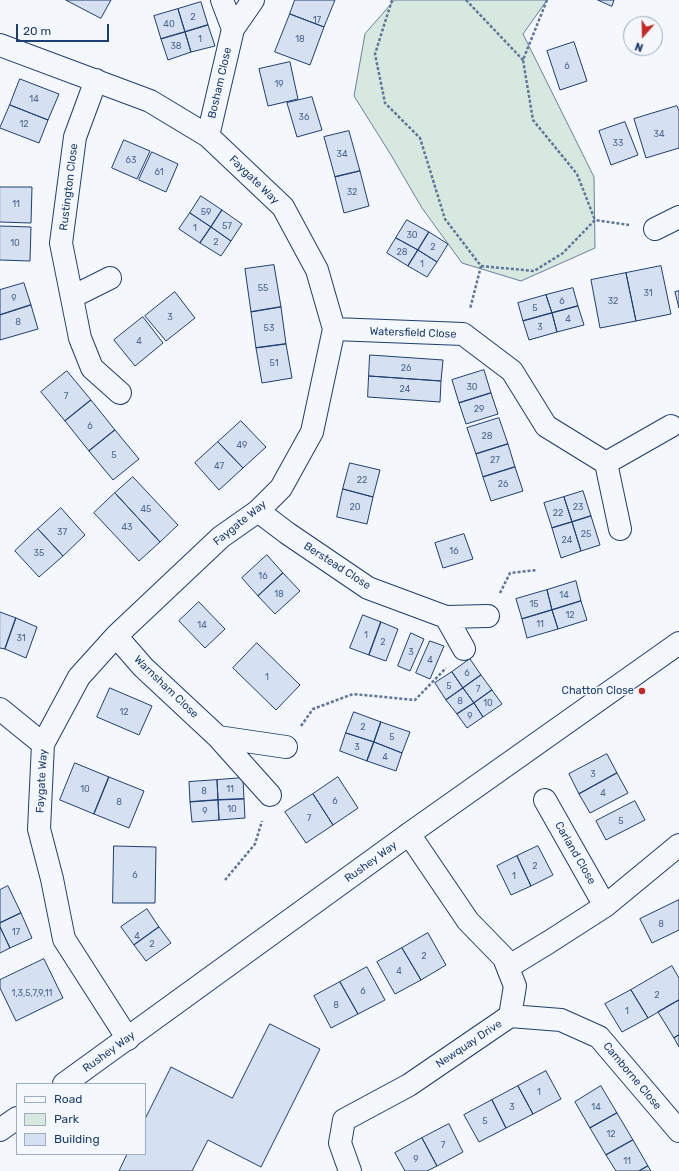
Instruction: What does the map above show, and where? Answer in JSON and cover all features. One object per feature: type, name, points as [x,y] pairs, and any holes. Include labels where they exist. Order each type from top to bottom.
[{"type":"street","points":[[222,0],[233,29]]},
{"type":"street","name":"Bosham Close","points":[[208,136],[233,29],[253,0]]},
{"type":"street","name":"Faygate Way","points":[[0,44],[150,101],[208,136],[283,207],[317,270],[334,330],[312,432],[281,488],[258,511],[221,537],[116,636],[79,677],[43,744],[39,829],[52,879],[64,939],[128,1039]]},
{"type":"street","name":"Rustington Close","points":[[96,80],[75,137],[61,243],[80,338],[92,368],[120,393]]},
{"type":"street","points":[[655,229],[679,217]]},
{"type":"street","points":[[72,297],[110,278]]},
{"type":"street","name":"Watersfield Close","points":[[334,330],[463,334],[512,372],[546,426],[606,463]]},
{"type":"street","points":[[620,528],[606,463],[671,426]]},
{"type":"street","name":"Berstead Close","points":[[258,511],[287,533],[368,588],[446,617],[488,616]]},
{"type":"street","points":[[446,617],[464,649]]},
{"type":"street","name":"Warnsham Close","points":[[116,636],[143,667],[218,737],[270,795]]},
{"type":"street","name":"Rushey Way","points":[[65,1083],[409,834],[679,643]]},
{"type":"street","points":[[0,709],[43,744]]},
{"type":"street","points":[[218,737],[286,747]]},
{"type":"street","name":"Carland Close","points":[[545,800],[605,906]]},
{"type":"street","name":"Newquay Drive","points":[[350,1171],[340,1143],[344,1120],[409,1085],[510,1016],[515,986],[504,958],[468,921],[409,834]]},
{"type":"street","points":[[508,967],[605,906],[679,845]]},
{"type":"street","name":"Camborne Close","points":[[510,1016],[561,1020],[599,1037],[679,1131]]},
{"type":"street","points":[[0,1130],[16,1119]]},
{"type":"path","points":[[392,0],[375,54],[385,103],[420,138],[445,220],[481,266],[534,271],[563,253],[595,220]]},
{"type":"path","points":[[466,0],[523,60]]},
{"type":"path","points":[[547,0],[523,60],[533,120],[577,174],[595,220]]},
{"type":"path","points":[[595,220],[655,229]]},
{"type":"path","points":[[463,334],[481,266]]},
{"type":"path","points":[[488,616],[510,572],[537,570]]},
{"type":"path","points":[[286,747],[313,709],[353,694],[415,700],[464,649]]},
{"type":"path","points":[[225,880],[255,844],[270,795]]},
{"type":"green space","points":[[395,0],[547,0],[523,34],[594,177],[595,248],[521,281],[462,263],[422,208],[354,96],[365,34]]},
{"type":"building","points":[[66,0],[111,0],[101,18]]},
{"type":"building","points":[[295,0],[335,0],[324,27],[290,14]]},
{"type":"building","points":[[598,0],[614,0],[612,6]]},
{"type":"building","points":[[201,2],[208,25],[185,32],[178,9]]},
{"type":"building","points":[[178,9],[185,32],[161,39],[154,16]]},
{"type":"building","points":[[290,14],[324,27],[310,65],[275,52]]},
{"type":"building","points":[[208,25],[215,46],[191,52],[185,32]]},
{"type":"building","points":[[185,32],[191,52],[168,60],[161,39]]},
{"type":"building","points":[[574,42],[587,81],[560,90],[547,51]]},
{"type":"building","points":[[290,62],[298,99],[268,106],[259,69]]},
{"type":"building","points":[[20,79],[59,94],[48,120],[10,105]]},
{"type":"building","points":[[312,97],[322,130],[297,137],[287,103]]},
{"type":"building","points":[[10,105],[48,120],[39,143],[0,128]]},
{"type":"building","points":[[677,106],[679,111],[679,148],[646,158],[634,119]]},
{"type":"building","points":[[625,122],[638,155],[611,165],[599,131]]},
{"type":"building","points":[[349,131],[360,171],[335,177],[324,137]]},
{"type":"building","points":[[124,140],[150,151],[137,179],[112,168]]},
{"type":"building","points":[[152,152],[178,164],[166,192],[139,180]]},
{"type":"building","points":[[360,171],[369,206],[344,213],[335,177]]},
{"type":"building","points":[[0,187],[32,187],[31,223],[0,222]]},
{"type":"building","points":[[201,196],[222,210],[211,227],[190,213]]},
{"type":"building","points":[[222,210],[242,224],[231,241],[211,227]]},
{"type":"building","points":[[190,213],[211,227],[200,243],[179,229]]},
{"type":"building","points":[[407,220],[429,232],[418,250],[396,238]]},
{"type":"building","points":[[0,226],[31,227],[30,261],[0,260]]},
{"type":"building","points":[[211,227],[231,241],[221,256],[200,243]]},
{"type":"building","points":[[429,232],[448,244],[437,262],[418,250]]},
{"type":"building","points":[[396,238],[418,250],[408,266],[387,253]]},
{"type":"building","points":[[418,250],[437,262],[427,277],[408,266]]},
{"type":"building","points":[[274,265],[281,307],[251,312],[245,269]]},
{"type":"building","points":[[661,266],[671,314],[636,321],[626,273]]},
{"type":"building","points":[[626,273],[636,321],[600,328],[591,280]]},
{"type":"building","points":[[24,283],[31,305],[0,315],[0,290]]},
{"type":"building","points":[[573,288],[578,306],[552,313],[546,295]]},
{"type":"building","points":[[679,291],[679,308],[675,292]]},
{"type":"building","points":[[175,292],[195,318],[166,341],[145,316]]},
{"type":"building","points":[[546,295],[552,313],[523,321],[518,303]]},
{"type":"building","points":[[31,305],[38,329],[0,340],[0,315]]},
{"type":"building","points":[[578,306],[584,325],[557,332],[552,313]]},
{"type":"building","points":[[281,307],[286,344],[256,348],[251,312]]},
{"type":"building","points":[[552,313],[557,332],[529,340],[523,321]]},
{"type":"building","points":[[143,317],[163,343],[135,366],[114,340]]},
{"type":"building","points":[[286,344],[292,378],[262,383],[256,348]]},
{"type":"building","points":[[370,355],[443,360],[441,381],[369,376]]},
{"type":"building","points":[[484,370],[491,393],[459,403],[452,380]]},
{"type":"building","points":[[67,371],[91,400],[65,421],[41,392]]},
{"type":"building","points":[[369,376],[441,381],[440,402],[368,397]]},
{"type":"building","points":[[491,393],[498,414],[466,424],[459,403]]},
{"type":"building","points":[[91,400],[115,430],[89,451],[65,421]]},
{"type":"building","points":[[499,418],[508,444],[476,454],[467,428]]},
{"type":"building","points":[[241,421],[266,447],[243,468],[218,442]]},
{"type":"building","points":[[115,430],[139,459],[113,480],[89,451]]},
{"type":"building","points":[[218,442],[243,468],[219,490],[195,463]]},
{"type":"building","points":[[508,444],[515,467],[483,477],[476,454]]},
{"type":"building","points":[[350,463],[380,470],[373,497],[343,489]]},
{"type":"building","points":[[515,467],[523,491],[491,501],[483,477]]},
{"type":"building","points":[[133,477],[178,525],[160,542],[115,493]]},
{"type":"building","points":[[343,489],[373,497],[367,524],[337,517]]},
{"type":"building","points":[[583,491],[591,516],[572,522],[564,497]]},
{"type":"building","points":[[115,493],[160,542],[139,561],[94,513]]},
{"type":"building","points":[[564,497],[572,522],[552,528],[544,503]]},
{"type":"building","points":[[61,508],[85,535],[63,556],[38,529]]},
{"type":"building","points":[[591,516],[600,545],[581,551],[572,522]]},
{"type":"building","points":[[572,522],[581,551],[561,558],[552,528]]},
{"type":"building","points":[[38,529],[63,556],[39,577],[15,551]]},
{"type":"building","points":[[464,534],[473,559],[443,568],[435,543]]},
{"type":"building","points":[[267,555],[283,573],[258,596],[242,578]]},
{"type":"building","points":[[283,573],[300,591],[275,614],[258,596]]},
{"type":"building","points":[[576,581],[581,601],[552,610],[547,590]]},
{"type":"building","points":[[547,590],[552,610],[522,619],[516,599]]},
{"type":"building","points":[[581,601],[587,620],[558,629],[552,610]]},
{"type":"building","points":[[199,602],[225,629],[205,648],[179,621]]},
{"type":"building","points":[[552,610],[558,629],[527,638],[522,619]]},
{"type":"building","points":[[0,612],[16,618],[5,649],[0,648]]},
{"type":"building","points":[[363,615],[381,622],[369,655],[350,648]]},
{"type":"building","points":[[16,618],[37,627],[26,658],[5,649]]},
{"type":"building","points":[[381,622],[398,629],[386,661],[369,655]]},
{"type":"building","points":[[411,633],[424,639],[410,671],[398,666]]},
{"type":"building","points":[[430,641],[444,646],[430,679],[416,673]]},
{"type":"building","points":[[257,643],[300,685],[276,710],[233,668]]},
{"type":"building","points":[[470,659],[481,675],[463,688],[452,672]]},
{"type":"building","points":[[452,672],[463,688],[446,700],[435,683]]},
{"type":"building","points":[[481,675],[492,690],[474,703],[463,688]]},
{"type":"building","points":[[110,688],[152,706],[139,735],[97,717]]},
{"type":"building","points":[[463,688],[474,703],[457,714],[446,700]]},
{"type":"building","points":[[492,690],[502,704],[483,717],[474,703]]},
{"type":"building","points":[[474,703],[483,717],[467,728],[457,714]]},
{"type":"building","points":[[354,712],[381,722],[374,742],[346,733]]},
{"type":"building","points":[[381,722],[410,732],[402,753],[374,742]]},
{"type":"building","points":[[346,733],[374,742],[367,761],[340,751]]},
{"type":"building","points":[[374,742],[402,753],[396,771],[367,761]]},
{"type":"building","points":[[607,754],[617,773],[579,794],[569,774]]},
{"type":"building","points":[[75,763],[109,777],[94,814],[60,800]]},
{"type":"building","points":[[617,773],[628,793],[590,813],[579,794]]},
{"type":"building","points":[[109,777],[144,791],[129,828],[94,814]]},
{"type":"building","points":[[338,777],[358,808],[333,825],[313,794]]},
{"type":"building","points":[[243,778],[244,799],[218,800],[217,780]]},
{"type":"building","points":[[217,780],[218,800],[190,802],[189,782]]},
{"type":"building","points":[[313,794],[333,825],[306,843],[285,812]]},
{"type":"building","points":[[244,799],[245,818],[219,820],[218,800]]},
{"type":"building","points":[[218,800],[219,820],[192,822],[190,802]]},
{"type":"building","points":[[635,801],[645,820],[606,840],[596,821]]},
{"type":"building","points":[[114,846],[156,847],[155,903],[113,903]]},
{"type":"building","points":[[538,846],[553,875],[531,886],[517,856]]},
{"type":"building","points":[[517,856],[531,886],[511,895],[497,866]]},
{"type":"building","points":[[8,886],[21,913],[0,923],[0,890]]},
{"type":"building","points":[[679,900],[679,930],[652,943],[640,919]]},
{"type":"building","points":[[147,909],[159,927],[134,945],[121,927]]},
{"type":"building","points":[[21,913],[32,938],[10,948],[0,927],[0,923]]},
{"type":"building","points":[[0,927],[10,948],[0,953]]},
{"type":"building","points":[[159,927],[171,943],[146,961],[134,945]]},
{"type":"building","points":[[428,933],[446,965],[421,980],[402,948]]},
{"type":"building","points":[[402,948],[421,980],[395,994],[377,962]]},
{"type":"building","points":[[44,959],[63,998],[16,1021],[0,988],[0,980]]},
{"type":"building","points":[[672,966],[679,978],[679,1000],[648,1018],[631,990]]},
{"type":"building","points":[[367,967],[385,1000],[358,1014],[340,982]]},
{"type":"building","points":[[340,982],[358,1014],[331,1028],[314,996]]},
{"type":"building","points":[[631,990],[648,1018],[622,1032],[605,1004]]},
{"type":"building","points":[[679,1000],[679,1035],[674,1038],[658,1012]]},
{"type":"building","points":[[270,1024],[320,1049],[261,1167],[208,1140],[192,1171],[119,1171],[127,1155],[146,1155],[146,1117],[171,1067],[232,1098]]},
{"type":"building","points":[[679,1035],[679,1047],[674,1038]]},
{"type":"building","points":[[546,1071],[561,1099],[533,1114],[518,1086]]},
{"type":"building","points":[[518,1086],[533,1114],[506,1128],[492,1100]]},
{"type":"building","points":[[601,1086],[617,1113],[590,1128],[575,1102]]},
{"type":"building","points":[[492,1100],[506,1128],[479,1142],[464,1115]]},
{"type":"building","points":[[617,1113],[633,1140],[606,1155],[590,1128]]},
{"type":"building","points":[[449,1124],[463,1152],[437,1166],[422,1138]]},
{"type":"building","points":[[422,1138],[437,1166],[427,1171],[405,1171],[395,1153]]},
{"type":"building","points":[[633,1140],[648,1166],[639,1171],[616,1171],[606,1155]]},
{"type":"building","points":[[648,1166],[651,1171],[639,1171]]},
{"type":"place","name":"Chatton Close","points":[[642,691]]}]
